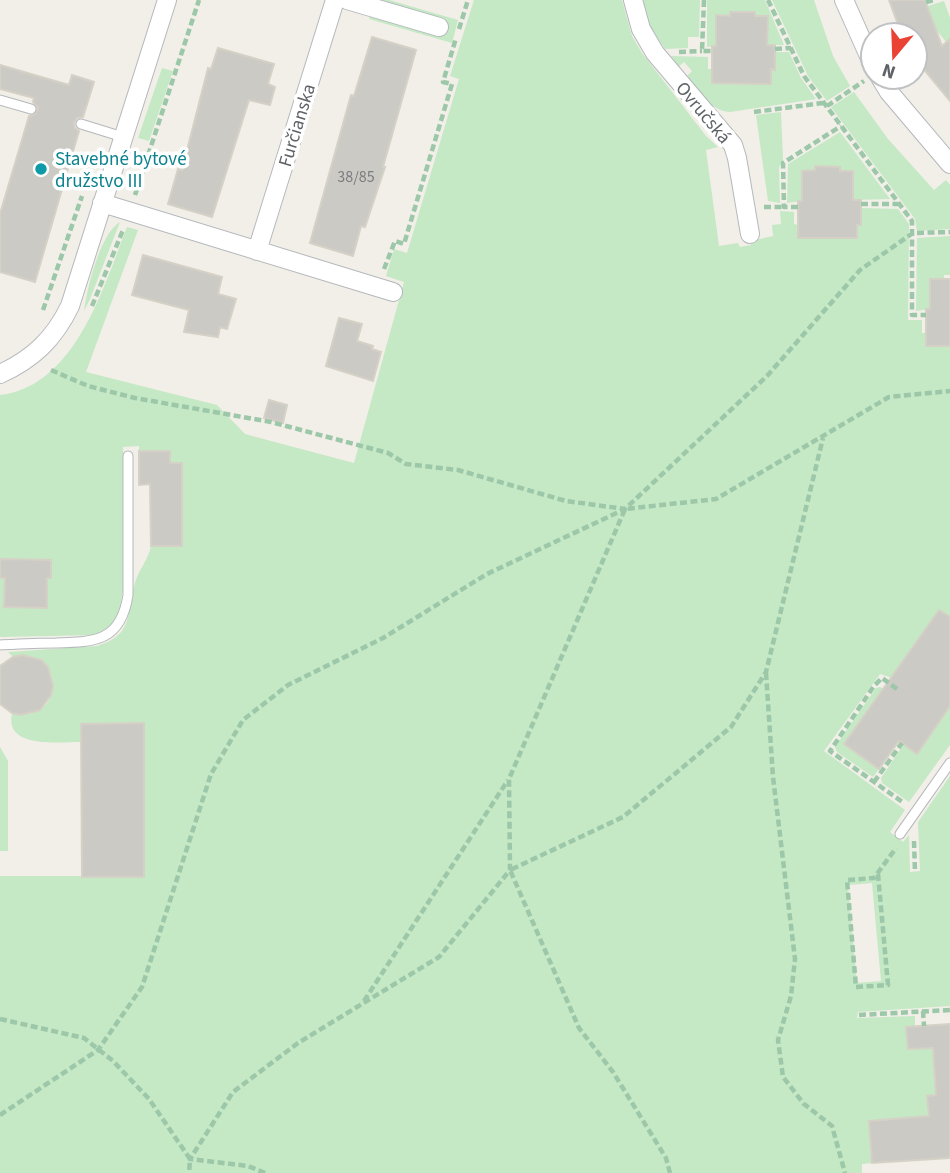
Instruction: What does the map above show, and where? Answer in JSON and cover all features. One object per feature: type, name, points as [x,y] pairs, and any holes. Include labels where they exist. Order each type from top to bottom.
[{"type":"street","points":[[0,374],[20,366],[44,346],[63,321],[76,291],[166,0]]},
{"type":"street","name":"Furčianska","points":[[257,251],[335,0]]},
{"type":"street","points":[[347,0],[439,27]]},
{"type":"street","name":"Ovručská","points":[[633,0],[641,29],[655,53],[733,145],[750,234]]},
{"type":"street","points":[[844,0],[859,34]]},
{"type":"street","points":[[888,91],[950,164]]},
{"type":"street","points":[[102,203],[385,290]]},
{"type":"lane","points":[[0,100],[31,109]]},
{"type":"lane","points":[[81,124],[123,137]]},
{"type":"lane","points":[[0,645],[92,642],[116,628],[125,614],[128,595],[128,456]]},
{"type":"lane","points":[[900,834],[950,763]]},
{"type":"path","points":[[385,290],[395,242],[404,244],[452,85],[443,82],[468,0]]},
{"type":"path","points":[[704,0],[702,51],[712,51]]},
{"type":"path","points":[[768,0],[804,76],[912,221],[912,314],[926,315]]},
{"type":"path","points":[[926,2],[934,0]]},
{"type":"path","points":[[775,49],[791,48]]},
{"type":"path","points":[[754,112],[825,104],[852,89]]},
{"type":"path","points":[[798,207],[784,207],[783,163],[841,126]]},
{"type":"path","points":[[39,319],[82,195]]},
{"type":"path","points":[[861,204],[899,204]]},
{"type":"path","points":[[0,1115],[98,1049],[142,987],[211,774],[243,720],[288,685],[383,638],[488,574],[625,509],[766,376],[860,270],[913,233],[950,232]]},
{"type":"path","points":[[51,370],[88,386],[135,398],[271,422],[388,453],[406,464],[458,470],[566,501],[625,509],[716,499],[889,397],[950,391]]},
{"type":"path","points":[[824,437],[766,672],[773,776],[795,959],[791,996],[778,1040],[783,1077],[804,1104],[832,1126],[845,1173]]},
{"type":"path","points":[[362,1004],[509,779],[625,509]]},
{"type":"path","points":[[189,1173],[190,1159],[233,1093],[298,1042],[439,957],[510,870],[623,817],[731,727],[766,672]]},
{"type":"path","points":[[897,689],[882,678],[830,751],[899,800]]},
{"type":"path","points":[[874,782],[902,743]]},
{"type":"path","points":[[509,779],[510,870],[579,1028],[613,1072],[666,1158],[670,1173]]},
{"type":"path","points":[[913,830],[915,872]]},
{"type":"path","points":[[878,874],[888,985],[856,988],[847,880],[874,877],[878,874],[899,844],[900,834]]},
{"type":"path","points":[[859,1015],[950,1010]]},
{"type":"path","points":[[923,1011],[924,1026]]},
{"type":"path","points":[[0,1019],[83,1038],[98,1049],[149,1099],[190,1159],[247,1166],[265,1173]]},
{"type":"green space","points":[[382,0],[458,20],[452,43],[369,19],[370,16],[439,36],[443,19]]},
{"type":"green space","points":[[474,0],[622,0],[632,36],[642,53],[706,136],[718,147],[706,150],[719,246],[738,243],[740,247],[751,245],[751,241],[773,236],[772,225],[781,224],[780,211],[794,212],[798,238],[856,238],[857,225],[861,225],[861,208],[898,209],[909,224],[908,320],[922,320],[926,346],[950,346],[950,617],[939,610],[892,678],[880,674],[824,751],[905,810],[890,832],[903,842],[909,835],[910,872],[920,871],[918,822],[950,776],[950,1006],[858,1012],[857,1018],[915,1016],[915,1026],[906,1027],[908,1049],[933,1048],[936,1095],[927,1096],[929,1116],[869,1121],[872,1163],[862,1164],[862,1173],[0,1173],[0,876],[144,876],[143,723],[81,724],[81,742],[47,742],[24,738],[16,733],[12,725],[12,713],[30,714],[42,708],[50,698],[53,685],[50,673],[43,663],[30,657],[13,657],[8,652],[97,646],[118,635],[127,620],[136,580],[151,546],[182,545],[182,463],[170,463],[169,451],[139,451],[139,446],[123,447],[124,582],[119,616],[111,626],[95,635],[0,637],[0,395],[26,388],[48,374],[67,354],[96,304],[127,227],[138,230],[86,372],[217,405],[245,434],[354,463],[404,282],[386,276],[394,249],[407,253],[459,79],[450,76]],"holes":[[[872,883],[881,981],[857,983],[848,885]]]},
{"type":"green space","points":[[643,0],[700,0],[699,37],[688,37],[688,48],[665,49],[650,27]]},
{"type":"green space","points":[[707,0],[765,0],[784,45],[767,45],[768,16],[755,16],[754,12],[730,12],[730,16],[716,15],[716,46],[707,47]]},
{"type":"green space","points":[[772,0],[814,0],[833,56],[850,86],[827,101],[808,76]]},
{"type":"green space","points":[[944,1],[950,18],[950,40],[946,42],[938,32],[929,39],[936,30],[928,6]]},
{"type":"green space","points":[[775,52],[789,52],[801,78],[816,99],[723,111],[711,104],[687,76],[692,71],[684,62],[678,67],[671,56],[708,57],[708,69],[712,69],[712,83],[770,84],[771,69],[775,69]]},
{"type":"green space","points":[[162,68],[173,71],[149,141],[138,138]]},
{"type":"green space","points":[[854,92],[888,139],[934,190],[946,180],[950,185],[950,229],[917,231],[915,219],[831,107]]},
{"type":"green space","points":[[781,112],[783,159],[779,167],[780,203],[768,201],[756,115]]},
{"type":"green space","points":[[840,132],[890,199],[853,200],[853,171],[840,171],[840,167],[816,166],[815,170],[802,171],[802,201],[787,203],[788,164]]},
{"type":"green space","points":[[120,222],[84,311],[91,276],[101,249],[113,228]]},
{"type":"green space","points":[[950,236],[950,275],[944,275],[944,279],[930,279],[930,309],[916,311],[917,238]]},
{"type":"green space","points":[[876,688],[884,689],[844,744],[879,769],[873,777],[837,752],[835,747]]},
{"type":"green space","points":[[950,706],[950,745],[909,802],[882,783],[881,778],[904,744],[917,753]]},
{"type":"green space","points":[[0,747],[8,761],[8,851],[0,851]]},
{"type":"building","points":[[889,0],[925,0],[942,46],[950,39],[950,101],[929,76],[929,21],[897,21]]},
{"type":"building","points":[[730,12],[755,12],[755,16],[768,16],[767,45],[775,45],[775,70],[771,69],[771,84],[712,83],[712,46],[716,46],[716,15],[730,16]]},
{"type":"building","points":[[372,37],[416,50],[385,167],[365,227],[361,226],[353,256],[310,243],[351,95],[354,96]]},
{"type":"building","points":[[218,48],[274,64],[268,84],[275,87],[270,105],[249,100],[212,217],[168,204],[178,169],[182,170],[208,68],[211,69]]},
{"type":"building","name":"Stavebné bytové družstvo III","points":[[0,65],[69,85],[72,75],[94,82],[83,117],[77,118],[74,123],[79,131],[35,282],[0,272],[0,214],[29,116],[35,114],[38,108],[33,102],[34,98],[0,89]]},
{"type":"building","points":[[815,166],[840,167],[840,171],[853,171],[853,200],[861,200],[861,225],[857,225],[857,238],[798,238],[798,201],[802,201],[802,171],[815,170]]},
{"type":"building","points":[[143,255],[222,277],[218,294],[236,299],[227,329],[220,327],[218,337],[184,332],[189,310],[132,295]]},
{"type":"building","points":[[930,279],[950,279],[950,346],[926,346],[926,309],[930,309]]},
{"type":"building","points":[[339,318],[362,324],[357,341],[373,346],[372,349],[381,352],[373,381],[326,366]]},
{"type":"building","points":[[269,400],[287,405],[283,423],[264,418]]},
{"type":"building","points":[[139,451],[170,451],[170,463],[182,463],[182,546],[151,546],[150,484],[139,485]]},
{"type":"building","points":[[0,559],[51,560],[51,578],[47,578],[47,608],[4,607],[5,578],[0,578]]},
{"type":"building","points":[[939,610],[950,617],[950,706],[917,754],[899,741],[879,769],[844,744]]},
{"type":"building","points":[[22,655],[41,660],[48,667],[53,686],[51,695],[40,710],[21,715],[12,713],[0,704],[0,666],[13,657]]},
{"type":"building","points":[[144,723],[144,877],[82,877],[81,724]]},
{"type":"building","points":[[950,1024],[950,1158],[872,1163],[869,1121],[929,1116],[927,1096],[936,1095],[933,1048],[908,1049],[906,1027]]},
{"type":"place","name":"Stavebné bytové družstvo III","points":[[41,169]]}]
